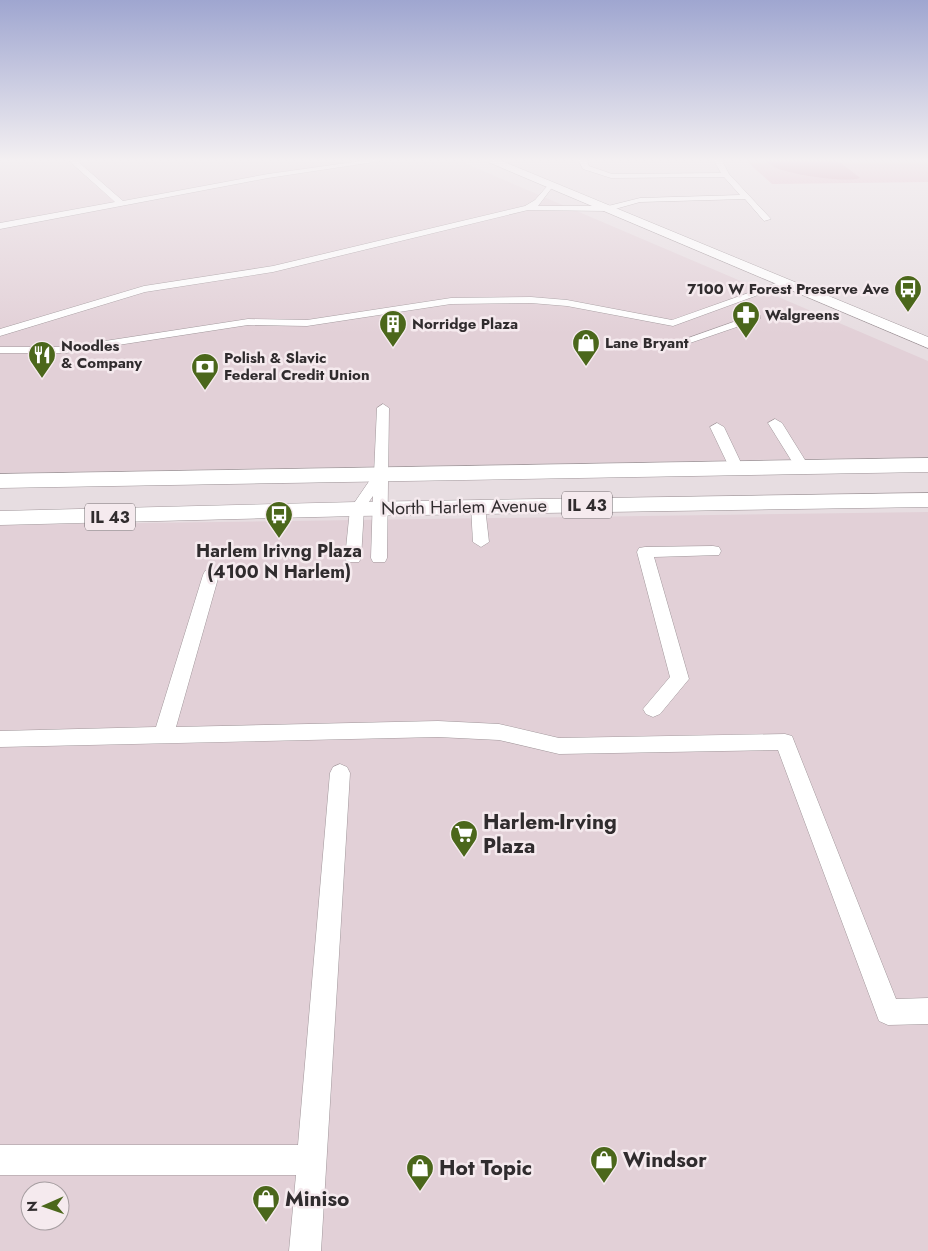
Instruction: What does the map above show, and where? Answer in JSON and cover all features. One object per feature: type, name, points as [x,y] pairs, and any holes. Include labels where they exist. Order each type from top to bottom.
[{"type":"main road","points":[[629,217],[928,343]]},
{"type":"main road","name":"North Harlem Avenue","points":[[0,481],[928,465]]},
{"type":"main road","name":"North Harlem Avenue","points":[[0,518],[381,508],[928,500]]},
{"type":"lane","points":[[0,226],[45,217]]},
{"type":"lane","points":[[0,333],[144,289],[273,269],[489,217]]},
{"type":"lane","points":[[0,350],[66,350],[248,322],[307,323],[451,301],[531,300],[566,304],[673,323],[786,283]]},
{"type":"lane","points":[[683,342],[756,317]]},
{"type":"lane","points":[[379,558],[383,408]]},
{"type":"lane","points":[[775,423],[803,468]]},
{"type":"lane","points":[[717,427],[737,469]]},
{"type":"lane","points":[[354,558],[357,509],[381,474]]},
{"type":"lane","points":[[478,507],[481,542]]},
{"type":"lane","points":[[652,710],[680,679],[645,552],[713,551]]},
{"type":"lane","points":[[164,734],[211,575]]},
{"type":"lane","points":[[0,739],[438,729],[499,732],[560,746],[785,742],[888,1012],[928,1011]]},
{"type":"lane","points":[[305,1251],[340,773]]},
{"type":"lane","points":[[0,1160],[311,1160]]},
{"type":"shaded area","points":[[0,217],[592,217],[928,361],[928,457],[0,473]]},
{"type":"shaded area","name":"Harlem-Irving Plaza","points":[[928,512],[928,1251],[0,1251],[0,525]]},
{"type":"place","name":"7100 W Forest Preserve Ave","points":[[908,313]]},
{"type":"place","name":"Walgreens","points":[[746,339]]},
{"type":"place","name":"Norridge Plaza","points":[[393,348]]},
{"type":"place","name":"Lane Bryant","points":[[586,367]]},
{"type":"place","name":"Noodles & Company","points":[[42,379]]},
{"type":"place","name":"Polish & Slavic Federal Credit Union","points":[[205,391]]},
{"type":"place","name":"Harlem Irivng Plaza (4100 N Harlem)","points":[[279,539]]},
{"type":"place","name":"Harlem-Irving Plaza","points":[[464,858]]},
{"type":"place","name":"Windsor","points":[[604,1184]]},
{"type":"place","name":"Hot Topic","points":[[420,1192]]},
{"type":"place","name":"Miniso","points":[[266,1223]]}]
